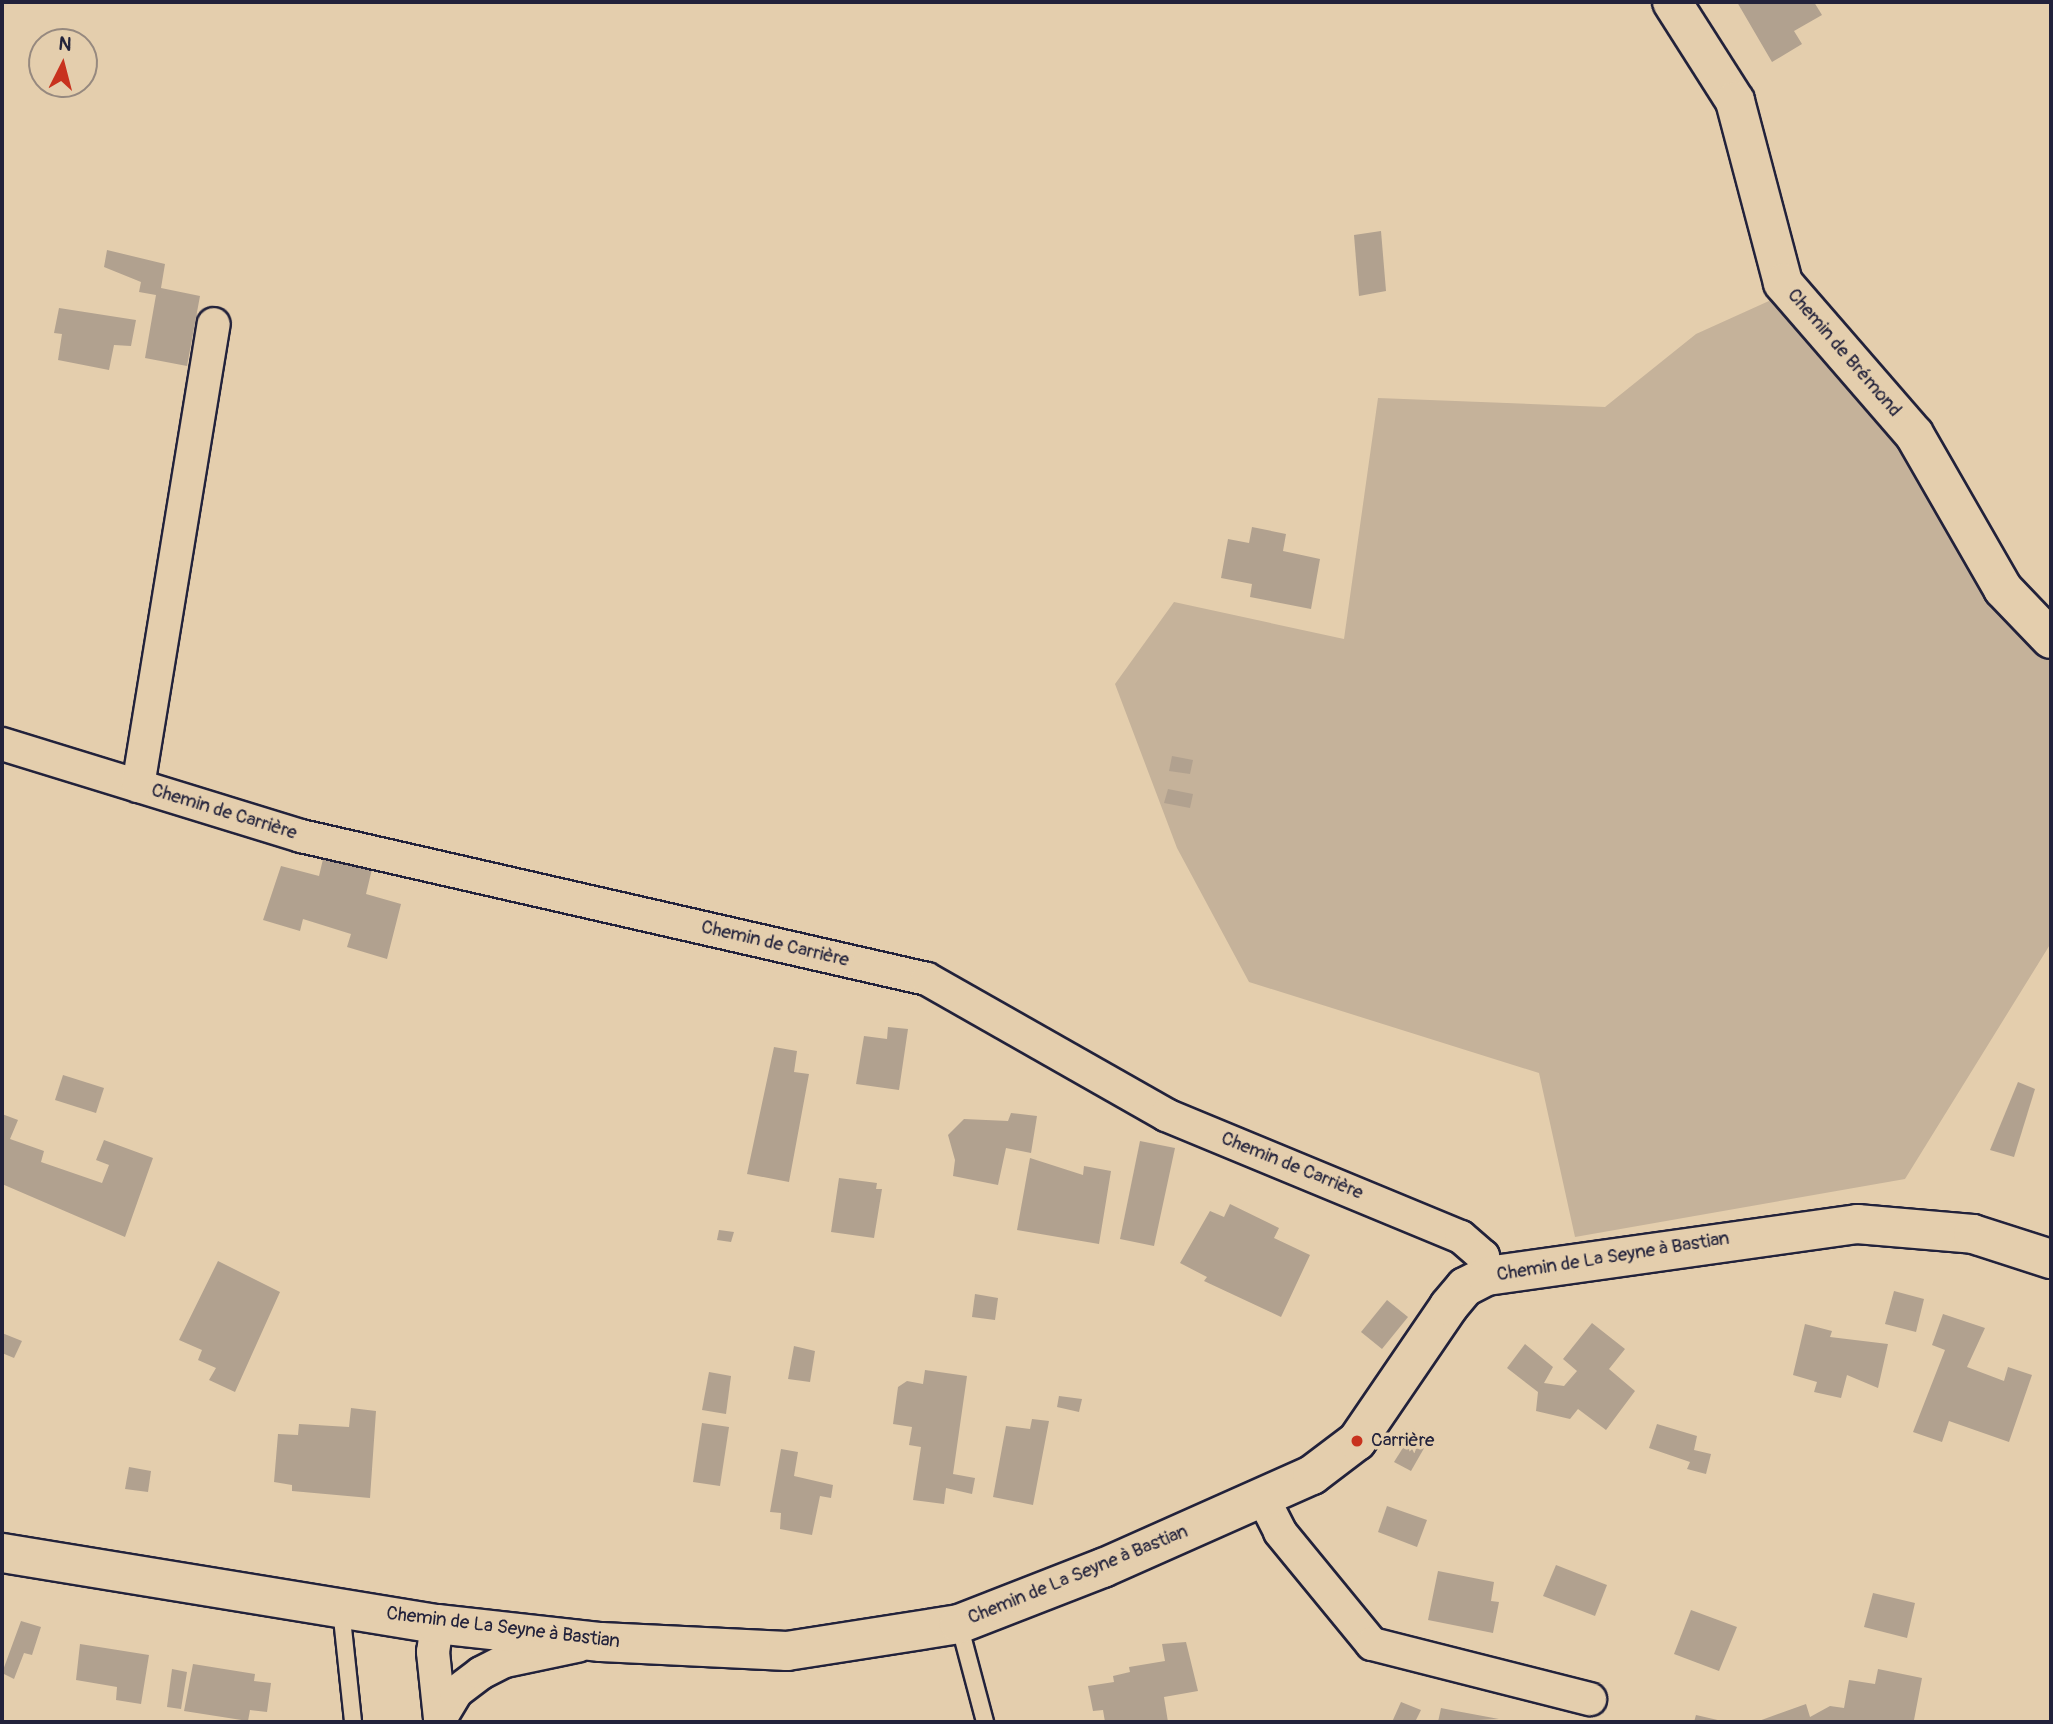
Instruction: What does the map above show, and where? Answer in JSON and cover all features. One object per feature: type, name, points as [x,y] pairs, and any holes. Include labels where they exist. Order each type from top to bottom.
[{"type":"street","name":"Chemin de Brémond","points":[[1672,2],[1735,101],[1783,283],[1914,434],[2003,589],[2051,639]]},
{"type":"street","points":[[138,786],[214,324]]},
{"type":"street","name":"Chemin de Carrière","points":[[2,744],[301,836],[927,979],[1166,1115],[1461,1237],[1483,1256],[1488,1276]]},
{"type":"street","name":"Chemin de La Seyne à Bastian","points":[[2,1553],[340,1606],[437,1624],[601,1642],[787,1651],[959,1624],[1263,1498],[1312,1475],[1357,1441],[1449,1306],[1465,1287],[1488,1276],[1857,1224],[1973,1234],[2051,1259]]},
{"type":"street","points":[[1263,1498],[1280,1532],[1372,1644],[1590,1699]]},
{"type":"street","points":[[437,1624],[433,1653],[440,1721]]},
{"type":"street","points":[[440,1721],[456,1692],[505,1661],[601,1642]]},
{"type":"lane","points":[[340,1606],[353,1722]]},
{"type":"lane","points":[[959,1624],[985,1722]]},
{"type":"shaded area","points":[[1782,295],[1896,430],[2051,657],[2051,943],[1905,1179],[1575,1237],[1539,1073],[1249,982],[1177,848],[1115,684],[1174,602],[1344,639],[1378,398],[1605,407],[1696,334]]},
{"type":"building","points":[[1737,2],[1814,2],[1822,15],[1794,31],[1802,44],[1772,62]]},
{"type":"building","points":[[1381,231],[1386,291],[1359,296],[1354,235]]},
{"type":"building","points":[[107,250],[165,264],[161,288],[200,296],[187,366],[145,358],[156,295],[139,292],[141,282],[104,267]]},
{"type":"building","points":[[59,308],[136,320],[131,346],[114,345],[109,370],[58,360],[62,334],[54,333]]},
{"type":"building","points":[[1252,527],[1286,534],[1283,551],[1320,559],[1311,609],[1250,597],[1252,584],[1221,578],[1228,539],[1249,543]]},
{"type":"building","points":[[1172,756],[1193,760],[1190,774],[1169,771]]},
{"type":"building","points":[[1168,789],[1193,794],[1190,808],[1164,803]]},
{"type":"building","points":[[324,855],[372,869],[366,894],[401,904],[387,959],[347,947],[351,934],[303,919],[300,931],[263,920],[281,866],[319,876]]},
{"type":"building","points":[[888,1027],[908,1029],[899,1090],[856,1084],[864,1036],[887,1039]]},
{"type":"building","points":[[774,1047],[797,1051],[794,1072],[809,1074],[789,1182],[747,1174]]},
{"type":"building","points":[[63,1075],[104,1088],[96,1113],[55,1100]]},
{"type":"building","points":[[2018,1082],[2035,1089],[2014,1157],[1990,1150]]},
{"type":"building","points":[[1011,1113],[1037,1116],[1031,1153],[1006,1148],[998,1185],[953,1176],[955,1160],[948,1135],[964,1119],[1008,1121]]},
{"type":"building","points":[[2,1114],[18,1120],[10,1139],[44,1151],[41,1162],[102,1183],[109,1165],[96,1160],[104,1140],[153,1158],[125,1237],[2,1184]]},
{"type":"building","points":[[1140,1141],[1175,1148],[1154,1246],[1120,1239]]},
{"type":"building","points":[[1030,1158],[1083,1175],[1084,1166],[1111,1171],[1099,1244],[1017,1230]]},
{"type":"building","points":[[839,1178],[877,1183],[876,1189],[882,1189],[874,1238],[831,1232]]},
{"type":"building","points":[[1230,1204],[1279,1228],[1274,1238],[1310,1255],[1281,1317],[1204,1281],[1207,1277],[1180,1263],[1210,1211],[1224,1217]]},
{"type":"building","points":[[719,1230],[734,1232],[731,1242],[717,1240]]},
{"type":"building","points":[[218,1261],[280,1292],[235,1392],[209,1380],[216,1368],[198,1360],[202,1350],[179,1340]]},
{"type":"building","points":[[1894,1291],[1924,1299],[1916,1332],[1885,1324]]},
{"type":"building","points":[[975,1294],[998,1298],[995,1320],[972,1317]]},
{"type":"building","points":[[1387,1300],[1408,1317],[1382,1349],[1361,1332]]},
{"type":"building","points":[[1943,1314],[1985,1328],[1967,1367],[2004,1381],[2008,1367],[2032,1375],[2009,1442],[1949,1421],[1942,1442],[1913,1432],[1945,1350],[1932,1345]]},
{"type":"building","points":[[1592,1323],[1625,1349],[1609,1369],[1635,1391],[1606,1430],[1578,1409],[1570,1419],[1536,1411],[1538,1392],[1507,1368],[1525,1344],[1553,1367],[1544,1383],[1564,1386],[1577,1371],[1563,1359]]},
{"type":"building","points":[[1805,1324],[1832,1331],[1830,1337],[1888,1344],[1878,1388],[1847,1375],[1841,1398],[1814,1392],[1817,1382],[1793,1375]]},
{"type":"building","points":[[2,1333],[22,1341],[14,1358],[2,1353]]},
{"type":"building","points":[[794,1346],[815,1351],[810,1382],[788,1379]]},
{"type":"building","points":[[925,1370],[967,1376],[953,1474],[975,1478],[972,1494],[946,1488],[944,1504],[913,1500],[921,1447],[909,1445],[912,1427],[893,1424],[898,1387],[907,1381],[923,1384]]},
{"type":"building","points":[[709,1372],[731,1376],[726,1414],[702,1410]]},
{"type":"building","points":[[1059,1396],[1082,1399],[1079,1412],[1057,1407]]},
{"type":"building","points":[[351,1408],[376,1411],[370,1498],[292,1491],[292,1485],[274,1482],[278,1434],[298,1435],[299,1424],[349,1427]]},
{"type":"building","points":[[1032,1419],[1049,1421],[1033,1505],[993,1497],[1006,1426],[1030,1429]]},
{"type":"building","points":[[702,1423],[729,1427],[720,1486],[693,1482]]},
{"type":"building","points":[[1657,1424],[1697,1436],[1694,1450],[1711,1454],[1706,1474],[1687,1469],[1690,1462],[1649,1448]]},
{"type":"building","points":[[1411,1435],[1427,1443],[1411,1471],[1394,1462]]},
{"type":"building","points":[[781,1449],[798,1452],[794,1476],[833,1485],[831,1498],[820,1496],[812,1535],[780,1529],[781,1513],[770,1512]]},
{"type":"building","points":[[129,1467],[151,1471],[148,1492],[125,1489]]},
{"type":"building","points":[[1387,1506],[1427,1520],[1417,1547],[1378,1532]]},
{"type":"building","points":[[1556,1565],[1607,1585],[1595,1616],[1543,1596]]},
{"type":"building","points":[[1438,1571],[1494,1582],[1491,1601],[1499,1602],[1493,1633],[1428,1620]]},
{"type":"building","points":[[1873,1593],[1915,1603],[1907,1638],[1864,1627]]},
{"type":"building","points":[[1691,1610],[1737,1627],[1719,1671],[1674,1654]]},
{"type":"building","points":[[21,1621],[41,1627],[32,1655],[24,1653],[14,1679],[2,1673]]},
{"type":"building","points":[[1186,1642],[1198,1691],[1164,1697],[1168,1722],[1105,1722],[1103,1710],[1093,1711],[1088,1686],[1114,1682],[1113,1676],[1130,1672],[1129,1667],[1165,1661],[1162,1644]]},
{"type":"building","points":[[80,1644],[149,1655],[141,1704],[116,1700],[117,1687],[76,1680]]},
{"type":"building","points":[[193,1664],[255,1674],[254,1681],[271,1683],[267,1712],[250,1710],[248,1721],[184,1711]]},
{"type":"building","points":[[172,1669],[187,1672],[181,1709],[167,1707]]},
{"type":"building","points":[[1878,1669],[1922,1678],[1914,1720],[1756,1722],[1806,1704],[1810,1717],[1830,1706],[1844,1708],[1849,1680],[1875,1684]]},
{"type":"building","points":[[1401,1702],[1421,1710],[1415,1722],[1392,1722]]},
{"type":"building","points":[[1441,1708],[1456,1711],[1499,1719],[1438,1722]]},
{"type":"building","points":[[1696,1715],[1722,1721],[1722,1722],[1694,1722]]},
{"type":"place","name":"Carrière","points":[[1357,1441]]}]
